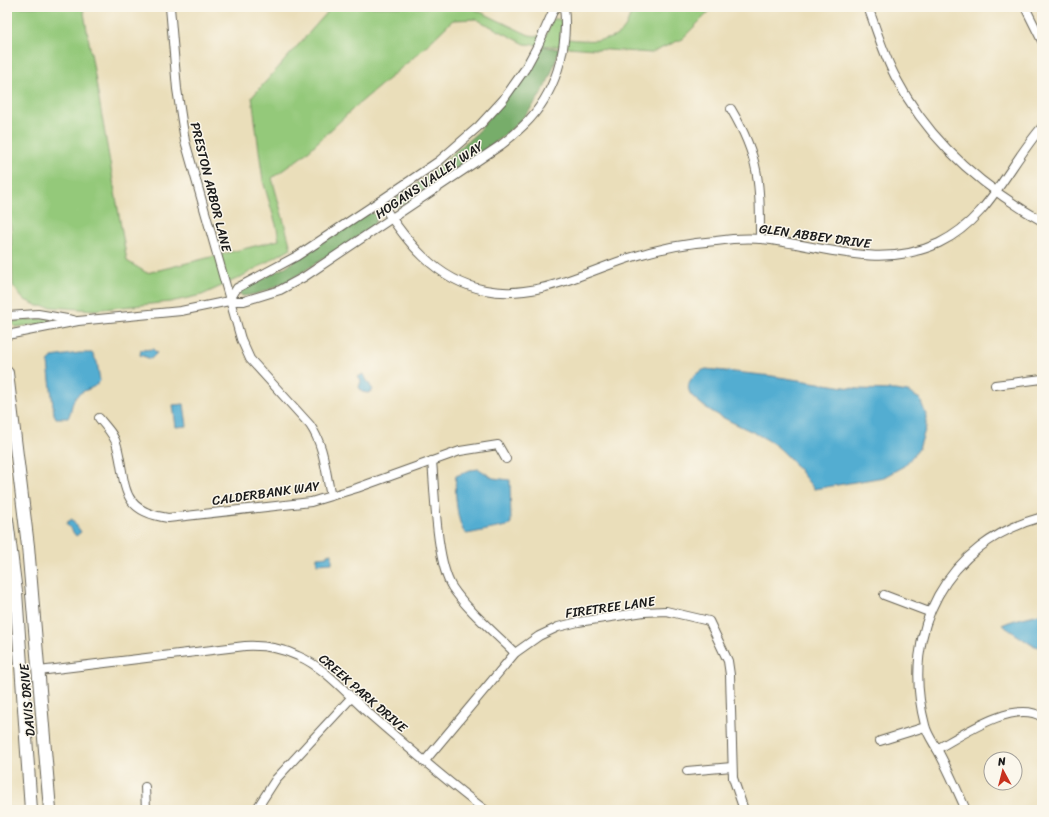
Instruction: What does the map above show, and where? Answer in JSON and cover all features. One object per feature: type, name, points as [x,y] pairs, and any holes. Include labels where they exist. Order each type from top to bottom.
[{"type":"main road","name":"DAVIS DRIVE","points":[[7,373],[28,546],[50,810]]},
{"type":"main road","name":"DAVIS DRIVE","points":[[7,520],[16,592],[32,810]]},
{"type":"street","name":"PRESTON ARBOR LANE","points":[[170,7],[177,89],[185,141],[229,301],[241,339],[250,359],[310,425],[317,435],[325,461],[331,496]]},
{"type":"street","name":"HOGANS VALLEY WAY","points":[[229,301],[237,288],[297,256],[439,161],[484,121],[503,100],[525,69],[538,45],[555,7]]},
{"type":"street","name":"HOGANS VALLEY WAY","points":[[7,335],[78,321],[181,311],[229,301],[244,302],[280,290],[304,277],[392,220],[501,145],[524,125],[534,114],[556,76],[564,47],[566,22],[564,7]]},
{"type":"street","points":[[868,7],[886,57],[906,96],[920,118],[953,155],[997,192],[1042,221]]},
{"type":"street","points":[[1025,7],[1042,41]]},
{"type":"street","points":[[731,109],[744,131],[756,162],[760,197],[760,239]]},
{"type":"street","name":"GLEN ABBEY DRIVE","points":[[380,201],[392,220],[417,252],[431,264],[467,285],[498,292],[531,291],[637,256],[680,245],[718,240],[760,239],[855,256],[882,257],[902,255],[921,251],[940,242],[957,232],[980,213],[997,192],[1032,138],[1042,127]]},
{"type":"street","name":"HOGANS VALLEY WAY","points":[[7,316],[38,314],[78,321]]},
{"type":"street","points":[[995,385],[1042,379]]},
{"type":"street","name":"CALDERBANK WAY","points":[[99,418],[117,445],[123,484],[127,493],[138,507],[151,514],[168,518],[311,502],[460,451],[498,445],[506,460]]},
{"type":"street","points":[[432,461],[442,558],[447,576],[463,600],[515,653]]},
{"type":"street","points":[[966,810],[926,727],[921,706],[918,674],[921,642],[929,612],[948,578],[974,552],[1008,530],[1042,518]]},
{"type":"street","points":[[884,595],[929,612]]},
{"type":"street","name":"FIRETREE LANE","points":[[424,762],[515,653],[539,636],[558,627],[578,622],[644,612],[666,611],[709,621],[728,661],[730,675],[733,778],[744,810]]},
{"type":"street","name":"CREEK PARK DRIVE","points":[[39,671],[254,645],[283,650],[299,656],[320,670],[424,762],[485,810]]},
{"type":"street","points":[[256,810],[276,779],[351,698]]},
{"type":"street","points":[[937,749],[959,736],[1006,714],[1024,712],[1042,717]]},
{"type":"street","points":[[880,741],[926,727]]},
{"type":"street","points":[[687,771],[732,767]]},
{"type":"street","points":[[145,787],[146,810]]},
{"type":"green space","points":[[7,7],[83,7],[127,261],[147,273],[279,240],[277,228],[263,181],[252,97],[332,7],[470,7],[529,35],[545,37],[553,19],[558,19],[562,21],[560,38],[575,40],[603,40],[618,35],[623,30],[633,7],[714,7],[682,39],[651,53],[525,44],[476,19],[453,20],[420,52],[354,108],[304,155],[272,178],[291,248],[241,277],[202,295],[170,302],[94,310],[38,306],[23,299],[13,286],[11,228],[7,205]]},
{"type":"green space","points":[[541,46],[559,49],[553,70],[535,103],[511,130],[431,188],[399,207],[394,204],[398,197],[422,180],[478,132]]},
{"type":"green space","points":[[369,212],[374,213],[377,218],[375,223],[356,238],[314,265],[278,286],[266,291],[242,296],[240,294],[239,292],[285,267]]},
{"type":"green space","points":[[49,318],[51,320],[48,323],[15,327],[13,325],[13,322],[16,321]]},
{"type":"water","points":[[153,349],[157,353],[151,359],[140,355],[141,350]]},
{"type":"water","points":[[79,353],[92,353],[97,362],[100,381],[95,386],[81,392],[76,397],[68,418],[56,418],[54,414],[48,363],[52,357]]},
{"type":"water","points":[[706,369],[772,376],[858,389],[895,390],[908,392],[920,399],[926,415],[926,427],[919,449],[904,466],[884,477],[814,489],[794,464],[771,442],[721,417],[694,398],[689,389],[690,380]]},
{"type":"water","points":[[363,374],[373,390],[368,393],[362,392],[359,387],[361,381],[358,377]]},
{"type":"water","points":[[184,404],[187,426],[176,427],[173,405]]},
{"type":"water","points":[[479,469],[493,478],[510,480],[511,523],[507,526],[467,534],[461,525],[457,508],[455,489],[456,476],[470,470]]},
{"type":"water","points":[[72,519],[81,532],[76,536],[66,523]]},
{"type":"water","points":[[332,553],[332,563],[317,564],[317,557],[327,556],[327,554]]},
{"type":"water","points":[[1042,613],[1042,648],[1032,645],[1002,625],[1017,620]]}]
